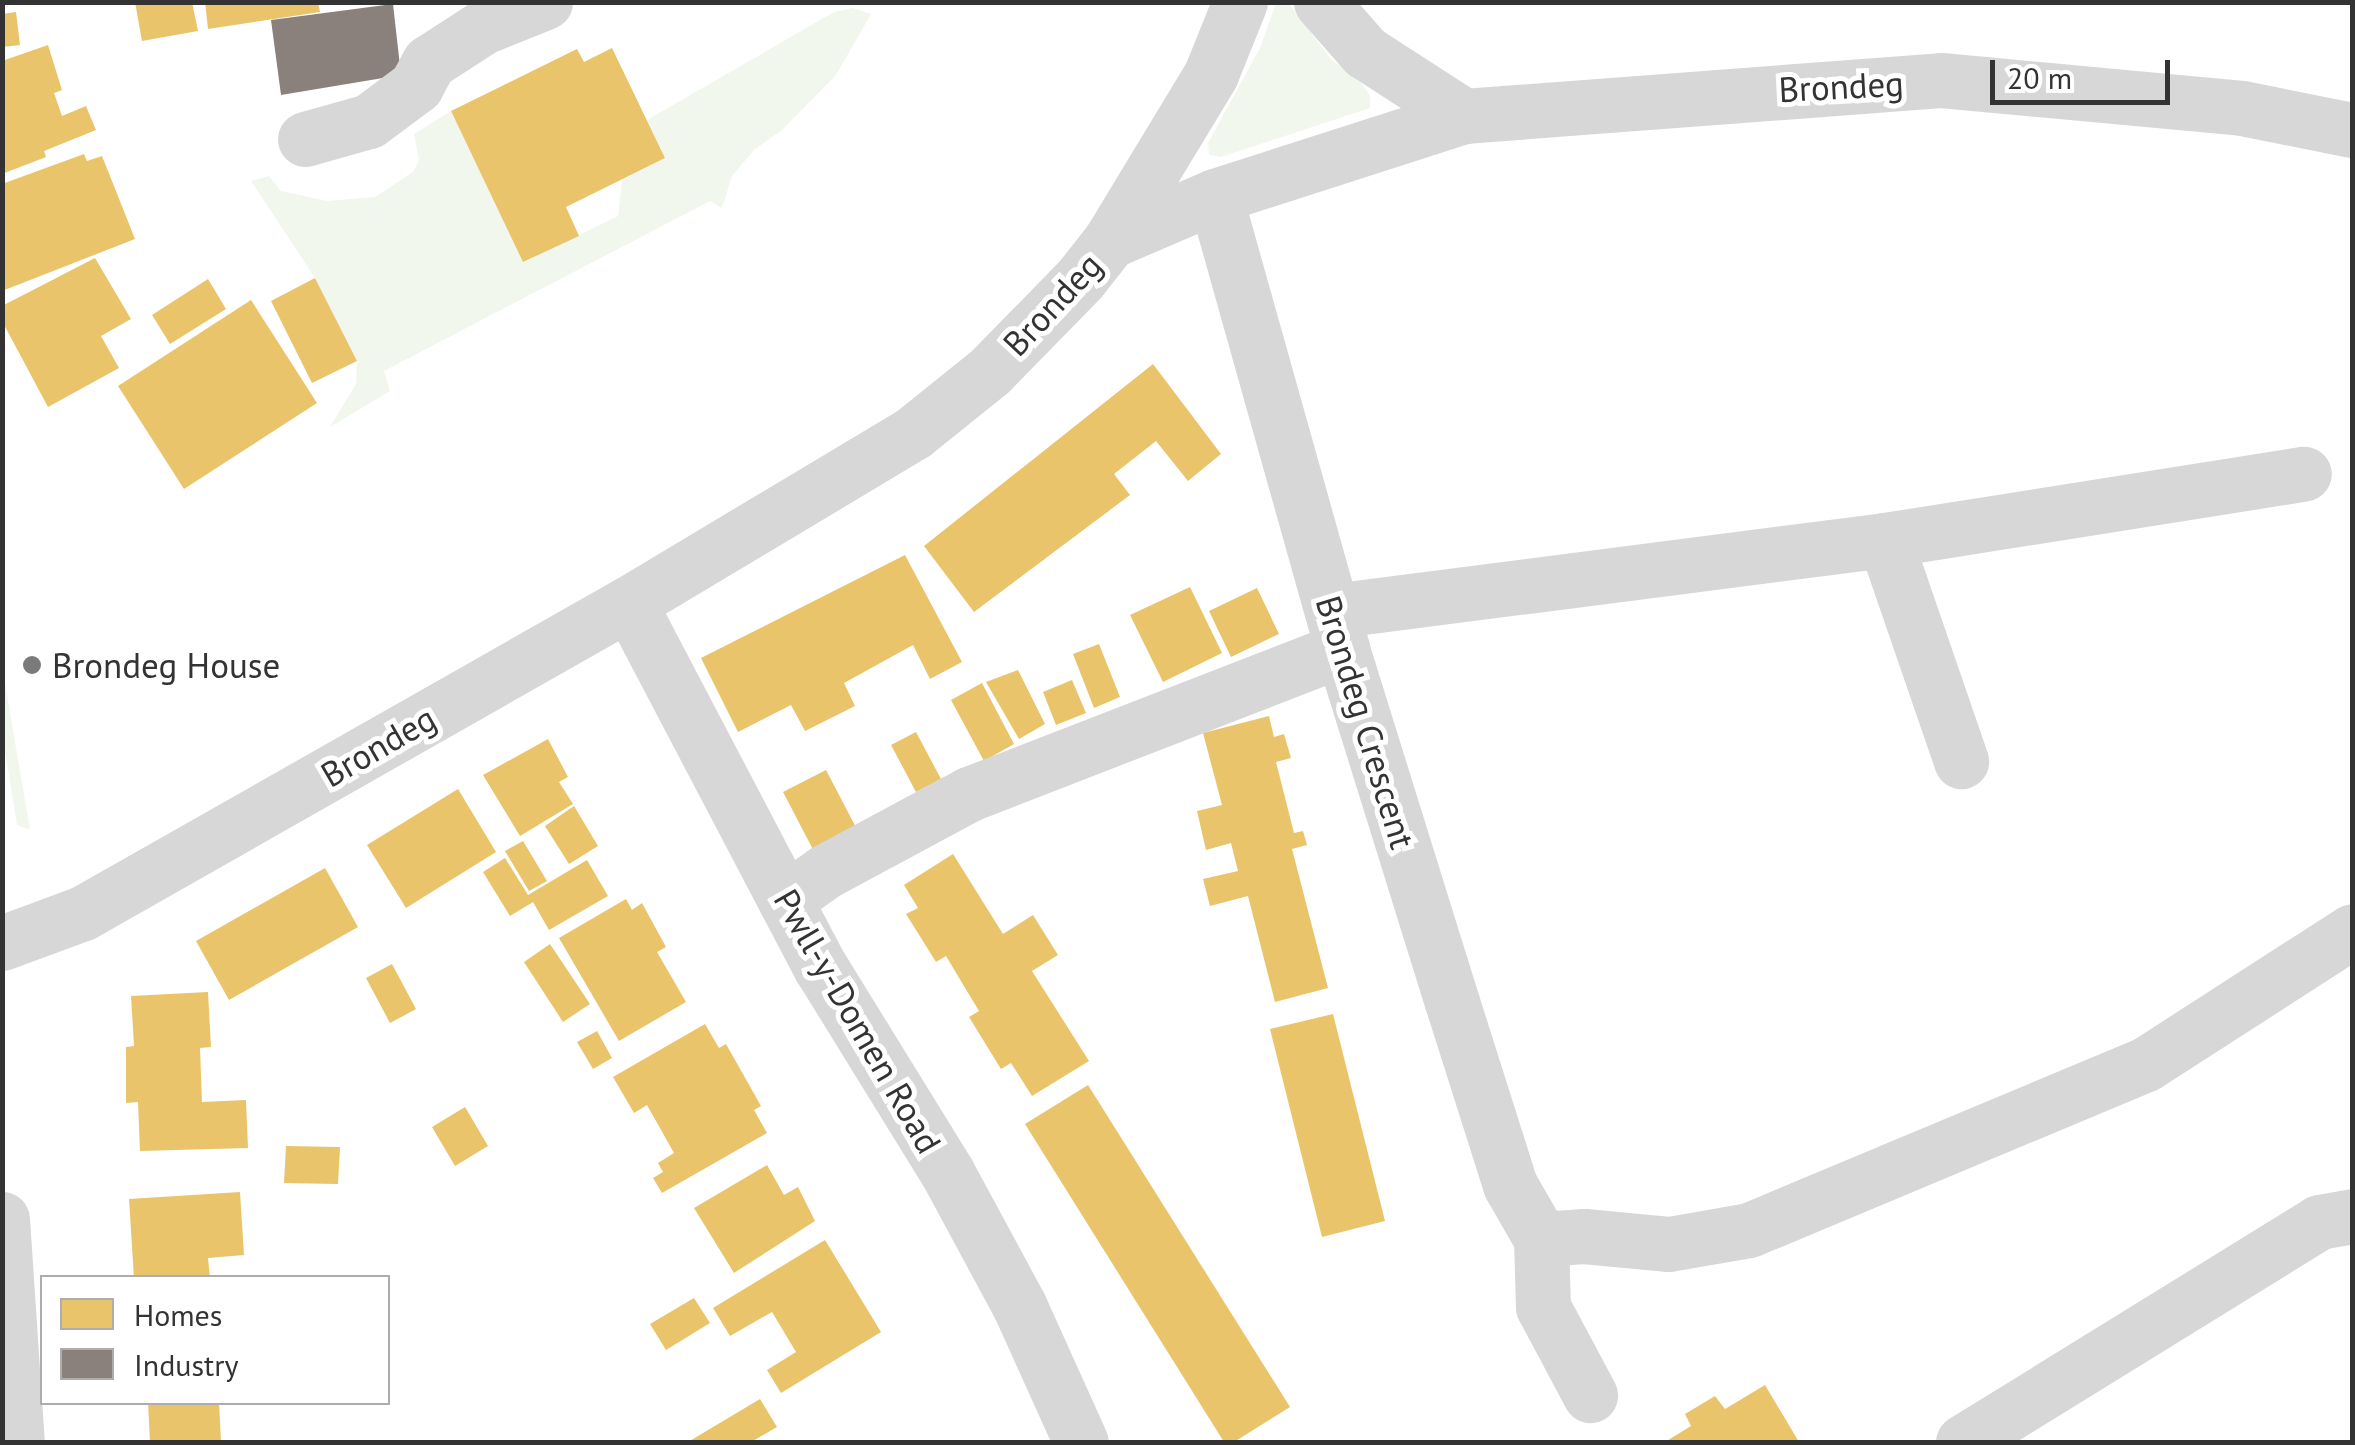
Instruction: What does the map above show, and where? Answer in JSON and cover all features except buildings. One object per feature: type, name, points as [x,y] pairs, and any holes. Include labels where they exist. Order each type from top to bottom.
[{"type":"street","points":[[305,139],[370,121],[416,86],[429,62],[483,27],[545,2]]},
{"type":"street","points":[[1110,241],[1211,74],[1240,2]]},
{"type":"street","points":[[1321,2],[1364,52],[1464,116]]},
{"type":"street","name":"Brondeg","points":[[2,944],[83,913],[630,603],[913,433],[990,371],[1080,279],[1110,241],[1215,196],[1464,116],[1940,80],[2242,108],[2352,130]]},
{"type":"street","name":"Brondeg Crescent","points":[[1215,196],[1337,630],[1510,1184],[1541,1239],[1543,1307],[1590,1394]]},
{"type":"street","points":[[786,900],[826,871],[969,794],[1337,630],[2304,474]]},
{"type":"street","points":[[1885,540],[1960,762]]},
{"type":"street","name":"Pwll-y-Domen Road","points":[[630,603],[821,968],[956,1188],[1019,1305],[1081,1442]]},
{"type":"street","points":[[1541,1239],[1584,1236],[1669,1244],[1749,1230],[2146,1064],[2352,931]]},
{"type":"street","points":[[1962,1442],[2319,1222],[2352,1216]]},
{"type":"street","points":[[2,1219],[17,1442]]},
{"type":"shaded area","points":[[1276,3],[1288,3],[1331,59],[1358,79],[1370,95],[1370,108],[1221,157],[1209,155],[1208,143],[1260,48]]},
{"type":"shaded area","points":[[853,8],[871,14],[836,75],[782,130],[754,150],[732,176],[722,208],[710,201],[384,371],[390,391],[330,427],[356,384],[357,361],[315,278],[251,181],[269,176],[281,191],[327,201],[375,197],[413,172],[419,160],[414,134],[451,111],[524,262],[618,216],[622,180],[665,158],[647,120],[834,12]]},
{"type":"shaded area","points":[[2,671],[30,830],[17,825],[3,739]]},
{"type":"place","name":"Brondeg House","points":[[32,665]]}]
